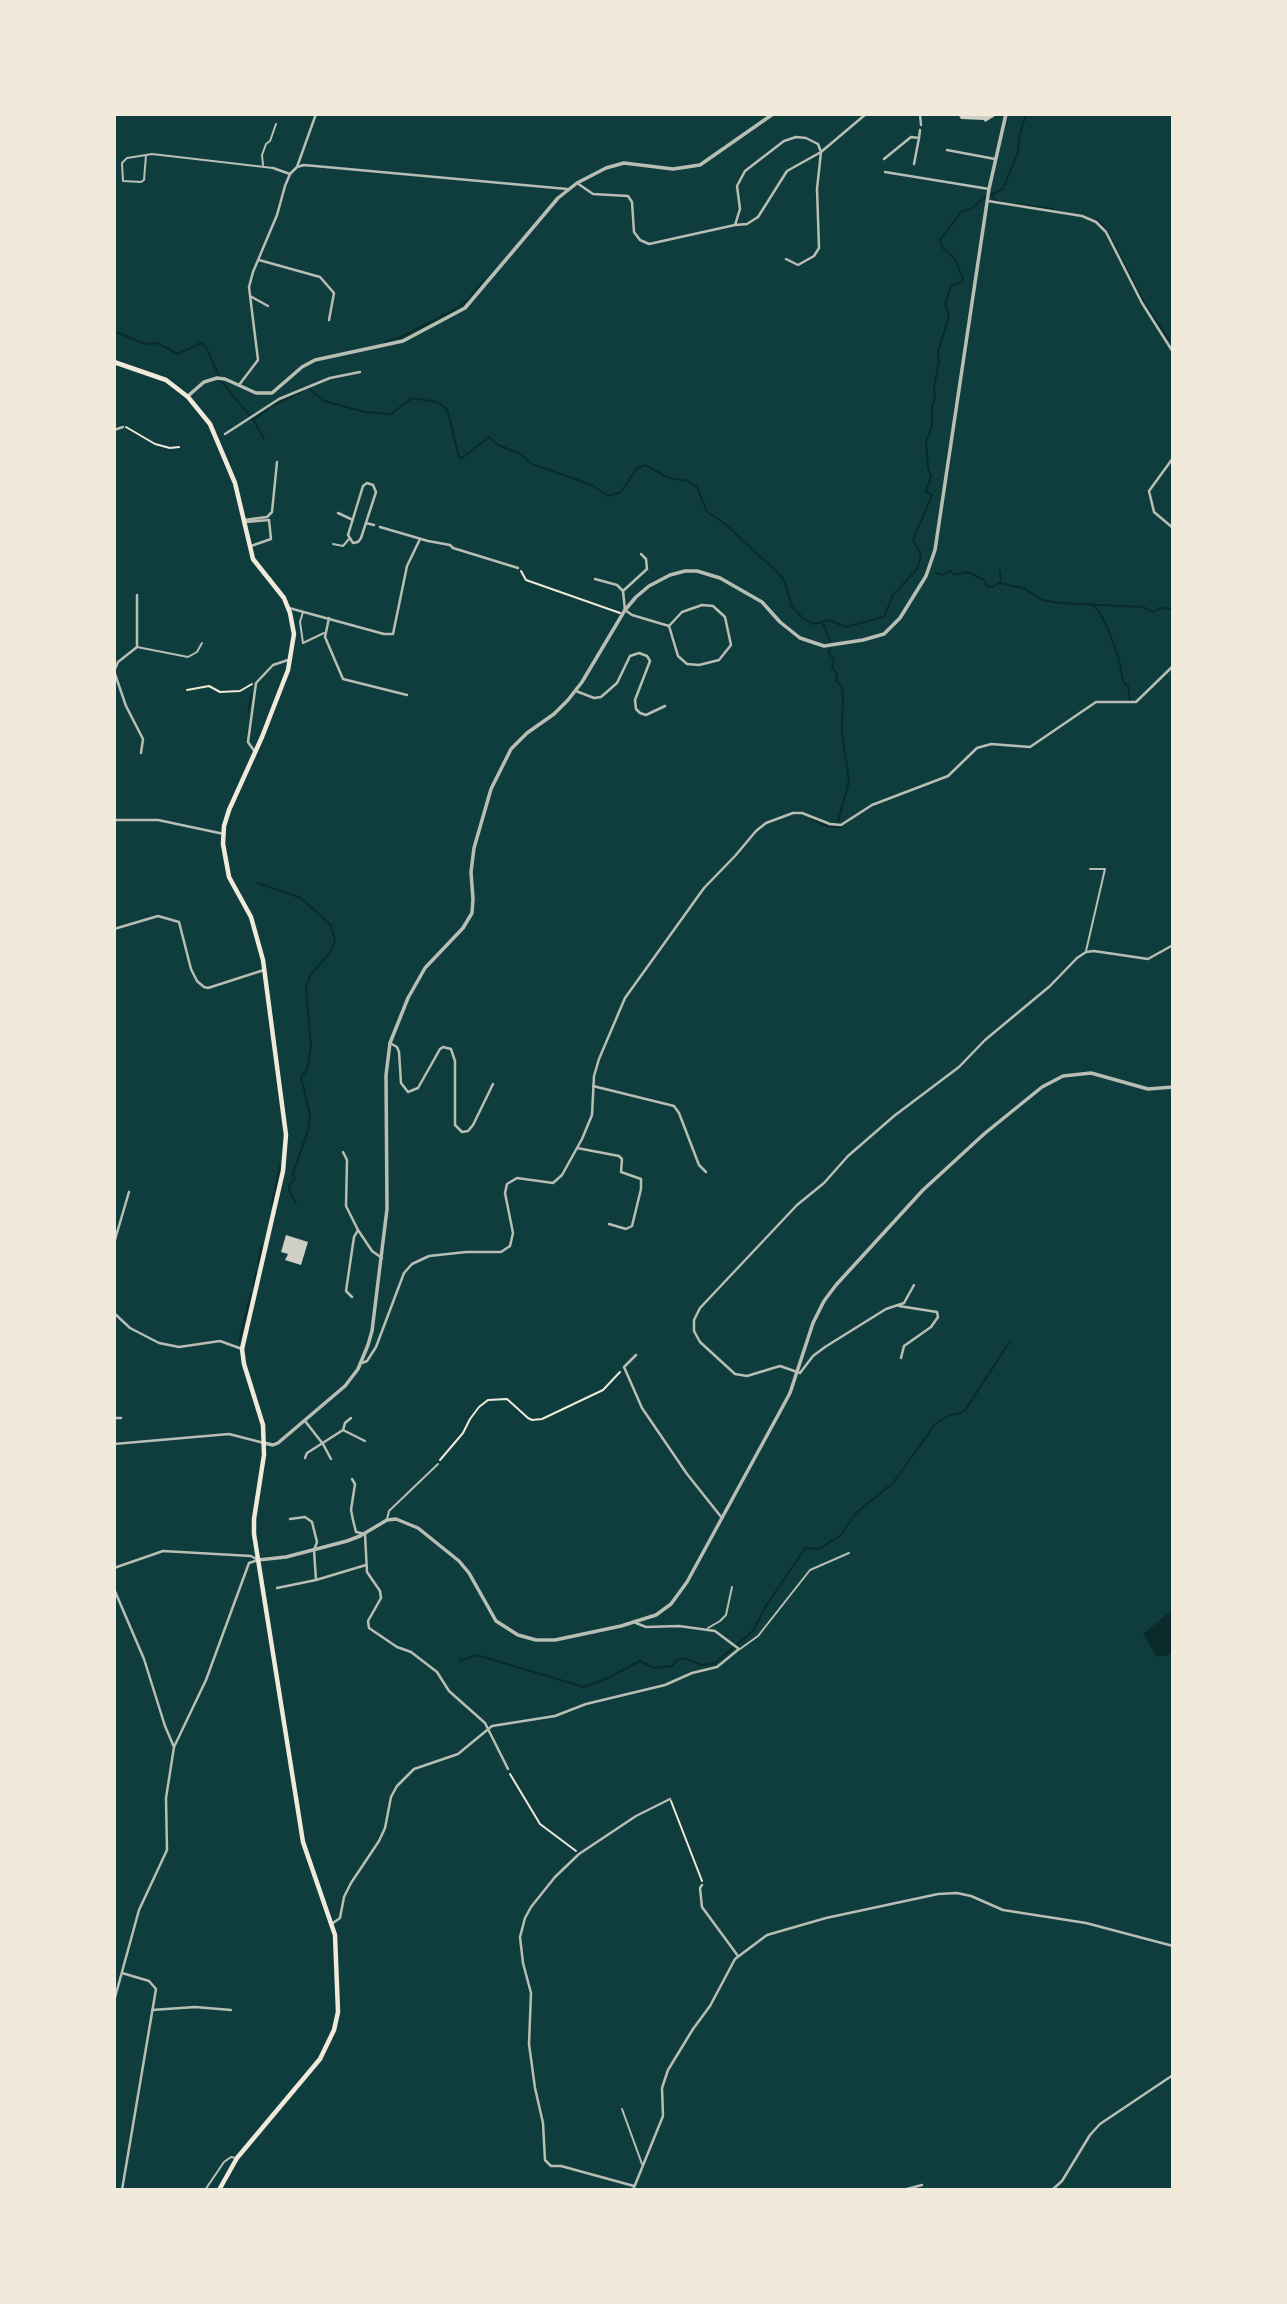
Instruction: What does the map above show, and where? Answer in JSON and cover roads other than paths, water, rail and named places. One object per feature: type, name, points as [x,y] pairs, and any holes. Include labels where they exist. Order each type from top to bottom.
[{"type":"main road","points":[[114,362],[156,375],[187,397],[202,414],[220,445],[235,483],[253,559],[289,608],[294,634],[291,659],[282,688],[229,810],[224,834],[229,877],[251,917],[265,969],[286,1125],[281,1180],[242,1349],[243,1364],[260,1409],[264,1443],[254,1519],[258,1560],[303,1842],[333,1923],[338,2000],[334,2030],[320,2059],[237,2158],[219,2190]]},
{"type":"street","points":[[239,385],[258,360],[250,280],[316,114]]},
{"type":"street","points":[[225,435],[257,414],[275,391],[302,367],[316,359],[396,343],[457,313],[472,301],[567,189],[606,168],[624,163],[673,169],[700,165],[773,114]]},
{"type":"street","points":[[578,183],[593,194],[628,196],[632,202],[634,232],[639,240],[646,244],[747,224],[758,217],[787,171],[821,152],[866,114]]},
{"type":"street","points":[[915,164],[920,114]]},
{"type":"street","points":[[114,1444],[229,1434],[275,1444],[345,1387],[360,1364],[372,1331],[387,1209],[386,1074],[390,1043],[402,1011],[420,976],[435,956],[463,928],[472,913],[471,859],[491,789],[504,762],[520,739],[554,714],[576,691],[625,610],[643,591],[663,578],[685,571],[712,575],[746,591],[762,602],[790,632],[817,646],[834,646],[877,637],[894,626],[926,576],[935,550],[989,191],[1006,114]]},
{"type":"street","points":[[735,225],[740,208],[737,191],[739,180],[753,164],[773,148],[792,138],[801,137],[818,144],[821,152],[817,188],[818,251],[798,265],[786,259]]},
{"type":"street","points":[[884,159],[911,137],[919,138]]},
{"type":"street","points":[[947,150],[995,159]]},
{"type":"street","points":[[297,167],[304,165],[567,189]]},
{"type":"street","points":[[272,168],[290,174]]},
{"type":"street","points":[[885,172],[989,191]]},
{"type":"street","points":[[988,200],[1082,216],[1096,222],[1106,232],[1142,303],[1172,346],[1173,352]]},
{"type":"street","points":[[258,260],[320,277],[334,293],[329,320]]},
{"type":"street","points":[[250,296],[268,306]]},
{"type":"street","points":[[187,397],[202,383],[214,378],[225,379],[268,399],[360,372]]},
{"type":"street","points":[[114,430],[123,427]]},
{"type":"street","points":[[1173,458],[1149,491],[1154,512],[1173,528]]},
{"type":"street","points":[[244,521],[267,517],[272,512],[277,462]]},
{"type":"street","points":[[370,483],[376,488],[376,492],[366,523],[358,542],[353,543],[349,539],[353,520],[363,486],[370,483]]},
{"type":"street","points":[[338,513],[353,520]]},
{"type":"street","points":[[244,521],[269,520],[271,539],[251,546]]},
{"type":"street","points":[[366,523],[374,525]]},
{"type":"street","points":[[380,527],[450,544],[453,548],[518,568]]},
{"type":"street","points":[[289,608],[384,634],[393,634],[407,566],[420,538]]},
{"type":"street","points":[[623,591],[647,569],[646,559],[641,554]]},
{"type":"street","points":[[595,579],[615,583],[623,591],[625,610],[632,615],[669,626]]},
{"type":"street","points":[[137,596],[137,647],[118,662],[114,671],[126,706],[143,739],[141,752]]},
{"type":"street","points":[[713,606],[725,617],[732,645],[719,660],[691,666],[678,656],[669,626],[682,612],[713,606]]},
{"type":"street","points":[[329,618],[324,633],[343,679],[407,695]]},
{"type":"street","points":[[576,691],[594,698],[601,697],[617,683],[630,656],[639,653],[650,661],[635,700],[636,709],[646,715],[666,706]]},
{"type":"street","points":[[256,753],[248,742],[256,683],[273,665],[291,659]]},
{"type":"street","points":[[360,1364],[367,1361],[376,1347],[404,1273],[412,1264],[429,1256],[501,1252],[512,1242],[513,1233],[505,1193],[507,1184],[517,1178],[553,1183],[562,1175],[592,1115],[598,1059],[629,992],[704,888],[763,824],[797,813],[835,826],[846,823],[872,805],[948,776],[977,748],[991,744],[1030,747],[1096,702],[1136,702],[1173,666]]},
{"type":"street","points":[[114,820],[158,820],[224,834]]},
{"type":"street","points":[[114,929],[158,916],[179,922],[191,969],[197,981],[204,987],[265,969]]},
{"type":"street","points":[[901,1359],[904,1346],[931,1327],[938,1317],[937,1312],[899,1306],[886,1309],[825,1347],[813,1356],[803,1371],[797,1372],[780,1366],[747,1376],[735,1374],[697,1338],[694,1323],[698,1312],[789,1213],[835,1172],[848,1156],[894,1116],[959,1067],[992,1033],[1050,986],[1077,958],[1086,952],[1102,952],[1144,959],[1157,956],[1173,945]]},
{"type":"street","points":[[390,1043],[397,1047],[399,1052],[401,1083],[408,1092],[418,1088],[440,1049],[451,1049],[455,1061],[455,1125],[462,1132],[468,1131],[473,1125],[493,1084]]},
{"type":"street","points":[[114,2001],[139,1910],[166,1855],[166,1798],[174,1747],[215,1659],[249,1563],[314,1550],[365,1534],[387,1520],[401,1520],[418,1528],[458,1560],[496,1621],[518,1635],[536,1640],[555,1640],[635,1622],[661,1612],[676,1598],[692,1574],[790,1393],[813,1323],[824,1301],[935,1179],[984,1134],[1042,1087],[1063,1076],[1082,1072],[1099,1074],[1148,1089],[1173,1087]]},
{"type":"street","points":[[593,1086],[674,1106],[699,1165],[706,1172]]},
{"type":"street","points":[[577,1148],[621,1157],[621,1172],[641,1179],[632,1226],[626,1229],[609,1224]]},
{"type":"street","points":[[343,1152],[347,1160],[346,1206],[372,1251],[382,1258]]},
{"type":"street","points":[[114,1243],[130,1192]]},
{"type":"street","points":[[352,1297],[346,1291],[354,1237],[358,1230]]},
{"type":"street","points":[[899,1306],[906,1300],[914,1285]]},
{"type":"street","points":[[114,1313],[140,1335],[159,1343],[179,1347],[220,1341],[242,1349]]},
{"type":"street","points":[[636,1355],[624,1367],[642,1408],[687,1474],[722,1518]]},
{"type":"street","points":[[114,1418],[121,1418]]},
{"type":"street","points":[[305,1458],[307,1453],[343,1430],[345,1423],[351,1418]]},
{"type":"street","points":[[304,1421],[323,1444],[331,1459]]},
{"type":"street","points":[[343,1430],[365,1441]]},
{"type":"street","points":[[352,1479],[355,1484],[351,1510],[353,1520],[356,1532],[365,1534]]},
{"type":"street","points":[[290,1519],[305,1517],[310,1520],[317,1542],[314,1550],[316,1580]]},
{"type":"street","points":[[365,1534],[368,1575],[380,1591],[381,1598],[368,1620],[369,1628],[432,1667],[449,1692],[481,1718],[508,1769]]},
{"type":"street","points":[[114,1568],[163,1551],[251,1556],[258,1560]]},
{"type":"street","points":[[277,1588],[366,1565]]},
{"type":"street","points":[[114,1588],[144,1659],[159,1710],[174,1747]]},
{"type":"street","points":[[333,1923],[340,1918],[344,1897],[351,1883],[385,1828],[391,1797],[399,1783],[418,1766],[458,1754],[487,1728],[555,1716],[586,1704],[650,1689],[717,1667],[737,1647],[720,1633],[707,1629],[646,1627],[635,1622]]},
{"type":"street","points":[[670,1799],[636,1816],[579,1854],[555,1877],[525,1918],[520,1937],[531,1993],[529,2045],[543,2123],[545,2160],[551,2166],[561,2166],[633,2188],[663,2116],[662,2088],[668,2070],[692,2029],[710,2006],[738,1956],[767,1935],[826,1917],[949,1893],[964,1894],[1003,1910],[1076,1921],[1173,1947]]},
{"type":"street","points":[[702,1885],[702,1907],[738,1956]]},
{"type":"street","points":[[122,1973],[153,1985],[156,1989],[122,2190]]},
{"type":"street","points":[[152,2010],[195,2007],[231,2010]]},
{"type":"street","points":[[1052,2190],[1062,2181],[1090,2135],[1100,2124],[1173,2075]]},
{"type":"street","points":[[903,2190],[922,2185]]},
{"type":"lane","points":[[263,166],[262,155],[276,124]]},
{"type":"lane","points":[[146,155],[144,180],[122,181],[122,163],[127,158],[146,155],[272,168]]},
{"type":"lane","points":[[333,544],[343,546],[349,539]]},
{"type":"lane","points":[[304,611],[300,622],[303,643],[324,633]]},
{"type":"lane","points":[[137,647],[188,657],[197,652],[202,643]]},
{"type":"lane","points":[[1086,952],[1105,869],[1090,869]]},
{"type":"lane","points":[[387,1520],[389,1511],[438,1464]]},
{"type":"lane","points":[[737,1647],[748,1645],[758,1636],[810,1570],[849,1553]]},
{"type":"lane","points":[[707,1629],[724,1619],[729,1609],[732,1587]]},
{"type":"lane","points":[[622,2109],[642,2165]]},
{"type":"lane","points":[[205,2190],[224,2162],[237,2158]]},
{"type":"water","points":[[1173,1609],[1173,1654],[1157,1657],[1143,1634]]},
{"type":"waterway","points":[[308,388],[324,401],[365,412],[391,414],[412,398],[437,402],[447,409],[459,457],[462,458],[489,437],[532,464],[592,485],[608,496],[621,492],[636,469],[645,465],[669,478],[688,481],[697,487],[707,512],[724,523],[784,580],[792,607],[804,619],[813,624],[829,620],[846,627],[884,617],[893,595],[917,569],[921,554],[913,540],[932,495],[926,492],[931,476],[926,442],[932,426],[938,352],[949,316],[945,304],[951,286],[963,279],[955,259],[942,247],[940,240],[962,211],[971,209],[985,197],[1003,189],[1018,152],[1026,114]]},
{"type":"waterway","points":[[993,195],[994,200],[1000,202]]},
{"type":"waterway","points":[[1016,204],[1053,209]]},
{"type":"waterway","points":[[1097,219],[1107,231],[1144,303],[1169,340]]},
{"type":"waterway","points":[[385,342],[401,337],[456,309],[468,300],[484,280]]},
{"type":"waterway","points":[[114,331],[145,344],[157,343],[178,354],[201,343],[206,347],[219,376]]},
{"type":"waterway","points":[[221,381],[254,421],[264,439]]},
{"type":"waterway","points":[[272,406],[303,391]]},
{"type":"waterway","points":[[253,420],[269,408]]},
{"type":"waterway","points":[[936,573],[942,575],[950,571],[954,575],[968,572],[984,580],[987,586],[992,587],[999,583],[1023,588],[1042,600],[1060,603],[1143,607],[1153,612],[1160,608],[1173,609]]},
{"type":"waterway","points":[[999,583],[1000,571]]},
{"type":"waterway","points":[[1091,603],[1100,613],[1110,634],[1119,659],[1123,682],[1128,686],[1130,700]]},
{"type":"waterway","points":[[823,623],[830,641]]},
{"type":"waterway","points":[[830,649],[829,653],[834,660],[832,667],[837,674],[836,680],[842,687],[842,732],[849,782],[838,821]]},
{"type":"waterway","points":[[248,713],[251,694]]},
{"type":"waterway","points":[[811,819],[829,827],[841,827]]},
{"type":"waterway","points":[[258,883],[301,898],[331,925],[335,942],[330,953],[310,975],[306,988],[311,1047],[307,1070],[301,1077],[310,1115],[308,1131],[293,1173],[295,1179],[289,1185],[296,1203]]},
{"type":"waterway","points":[[272,1204],[280,1166]]},
{"type":"waterway","points":[[258,1263],[262,1245]]},
{"type":"waterway","points":[[253,1288],[256,1272]]},
{"type":"waterway","points":[[239,1341],[251,1294]]},
{"type":"waterway","points":[[459,1661],[477,1655],[584,1687],[640,1661],[654,1668],[672,1666],[677,1660],[684,1658],[702,1665],[715,1663],[753,1631],[766,1606],[805,1548],[819,1549],[841,1535],[856,1513],[893,1483],[935,1424],[965,1410],[1009,1343]]}]
